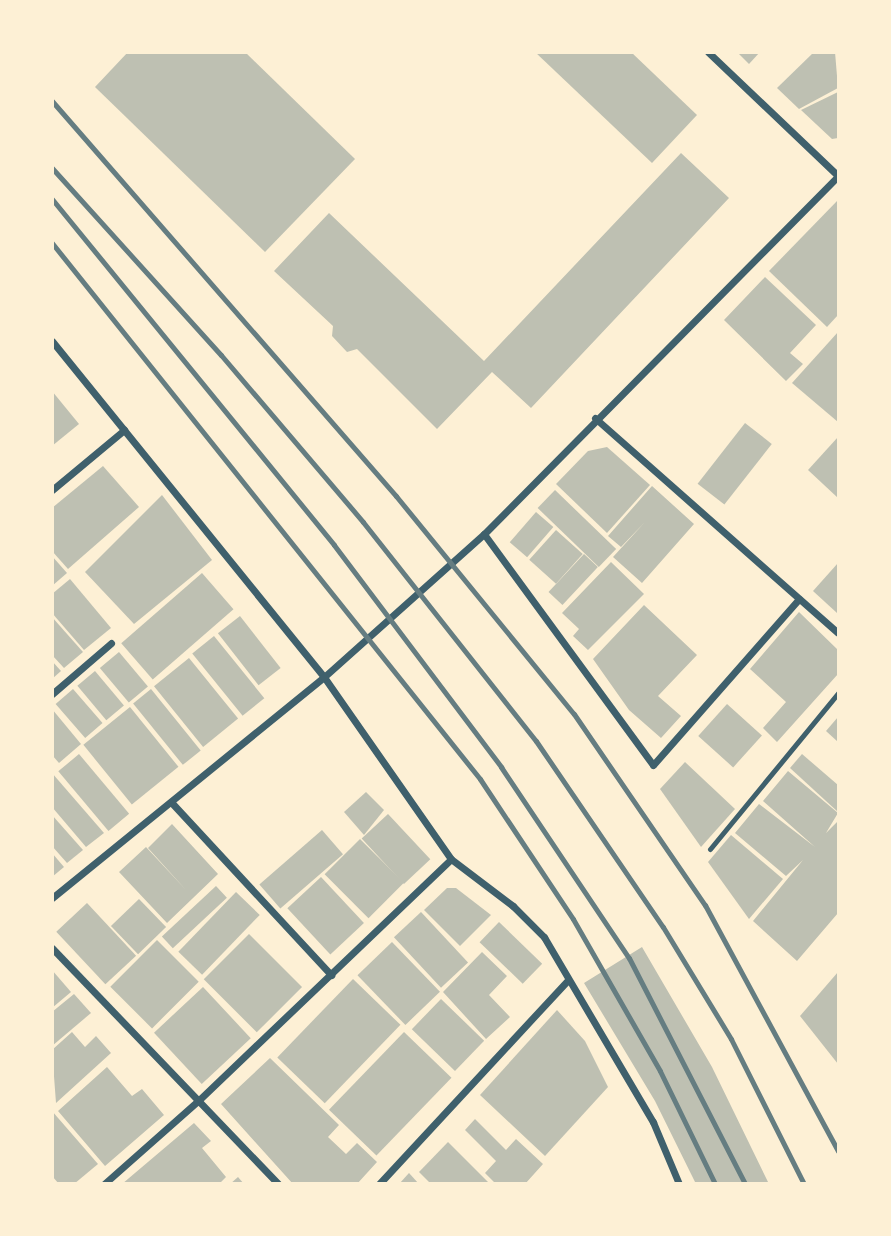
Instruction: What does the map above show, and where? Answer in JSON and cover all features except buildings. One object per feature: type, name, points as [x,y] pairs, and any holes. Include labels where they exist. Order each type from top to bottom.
[{"type":"street","points":[[52,898],[324,677],[484,534],[595,418],[838,176],[708,52]]},
{"type":"street","points":[[52,341],[324,677],[451,859],[513,906],[544,937],[653,1122],[679,1184]]},
{"type":"street","points":[[595,418],[838,633]]},
{"type":"street","points":[[52,490],[124,430]]},
{"type":"street","points":[[484,534],[653,765],[799,599]]},
{"type":"street","points":[[52,694],[111,643]]},
{"type":"street","points":[[171,802],[331,975]]},
{"type":"street","points":[[104,1184],[200,1099],[451,859]]},
{"type":"street","points":[[52,948],[200,1099],[278,1184]]},
{"type":"street","points":[[379,1184],[568,980]]},
{"type":"lane","points":[[710,849],[838,693]]},
{"type":"railway","points":[[52,101],[396,496],[574,714],[705,905],[838,1151]]},
{"type":"railway","points":[[52,168],[221,355],[363,522],[536,741],[663,927],[731,1039],[804,1184]]},
{"type":"railway","points":[[52,199],[334,545],[501,767],[629,958],[745,1184]]},
{"type":"railway","points":[[52,243],[480,779],[573,919],[660,1071],[715,1184]]}]
